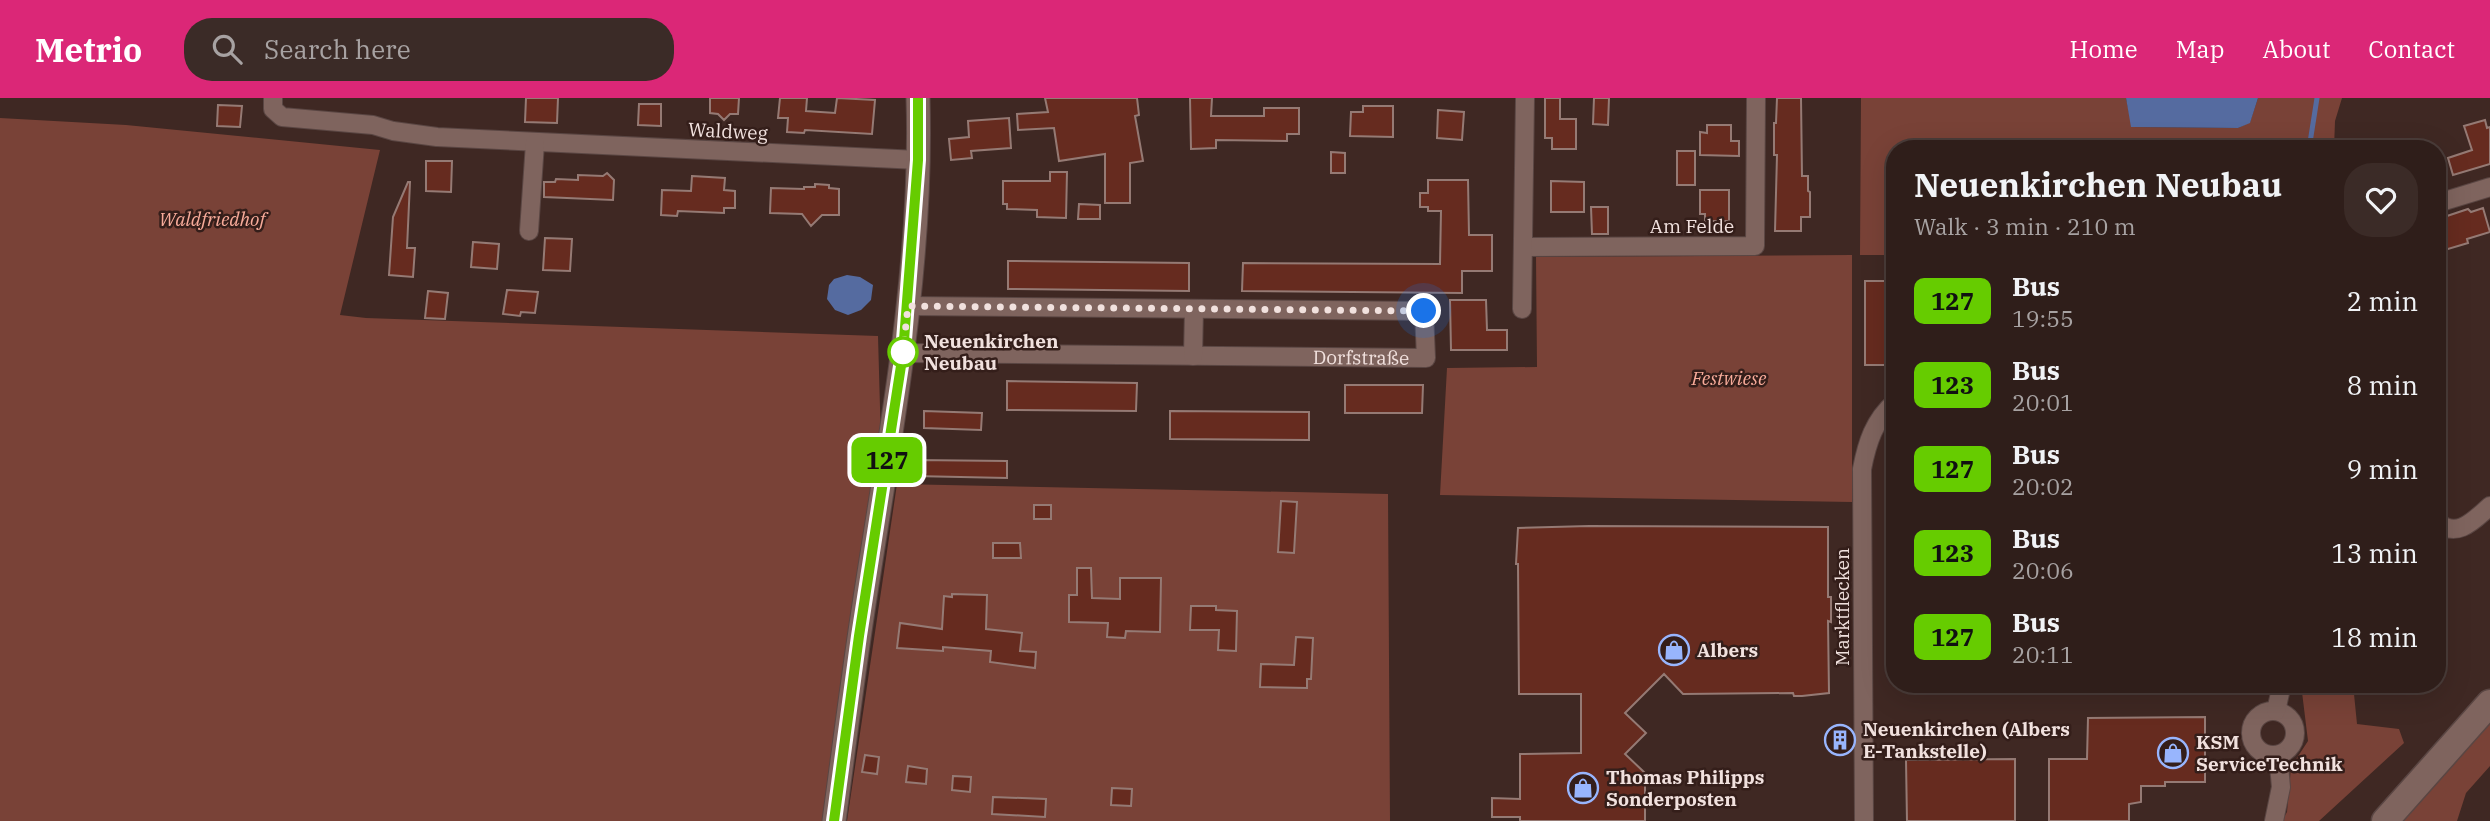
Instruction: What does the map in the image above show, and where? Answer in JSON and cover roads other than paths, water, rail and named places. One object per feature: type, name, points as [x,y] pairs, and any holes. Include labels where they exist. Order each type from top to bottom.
[{"type":"main road","points":[[2385,821],[2490,703]]},
{"type":"street","name":"Waldweg","points":[[273,98],[273,108],[282,117],[373,125],[437,138],[918,160]]},
{"type":"street","points":[[834,821],[859,636],[903,353],[918,160],[918,98]]},
{"type":"street","points":[[1522,309],[1525,98]]},
{"type":"street","name":"Am Felde","points":[[1522,247],[1755,246],[1756,98]]},
{"type":"street","points":[[529,231],[535,143]]},
{"type":"street","points":[[2446,201],[2490,187]]},
{"type":"street","name":"Dorfstraße","points":[[903,353],[1426,358],[1424,311],[908,306]]},
{"type":"street","points":[[1193,356],[1194,309]]},
{"type":"street","name":"Marktflecken","points":[[1864,821],[1862,470],[1874,428],[1886,411]]},
{"type":"street","points":[[2446,528],[2458,529],[2490,506]]},
{"type":"street","points":[[2276,711],[2279,693]]},
{"type":"street","points":[[2276,711],[2288,717],[2295,729],[2294,742],[2285,753],[2266,755],[2252,742],[2253,723],[2263,713],[2276,711]]},
{"type":"street","points":[[2274,821],[2281,787],[2278,755]]},
{"type":"water","points":[[2126,98],[2258,98],[2250,123],[2238,128],[2131,127]]},
{"type":"water","points":[[847,275],[860,277],[873,285],[871,300],[861,310],[848,315],[835,310],[827,299],[829,285],[834,279]]},
{"type":"waterway","points":[[2310,140],[2317,98]]},
{"type":"place","name":"Neuenkirchen Neubau","points":[[903,352]]},
{"type":"place","name":"Albers","points":[[1674,650]]},
{"type":"place","name":"Neuenkirchen (Albers E-Tankstelle)","points":[[1840,740]]},
{"type":"place","name":"KSM ServiceTechnik","points":[[2173,753]]},
{"type":"place","name":"Thomas Philipps Sonderposten","points":[[1583,788]]},
{"type":"park label","name":"Waldfriedhof","points":[[212,219]]},
{"type":"park label","name":"Festwiese","points":[[1729,378]]}]
